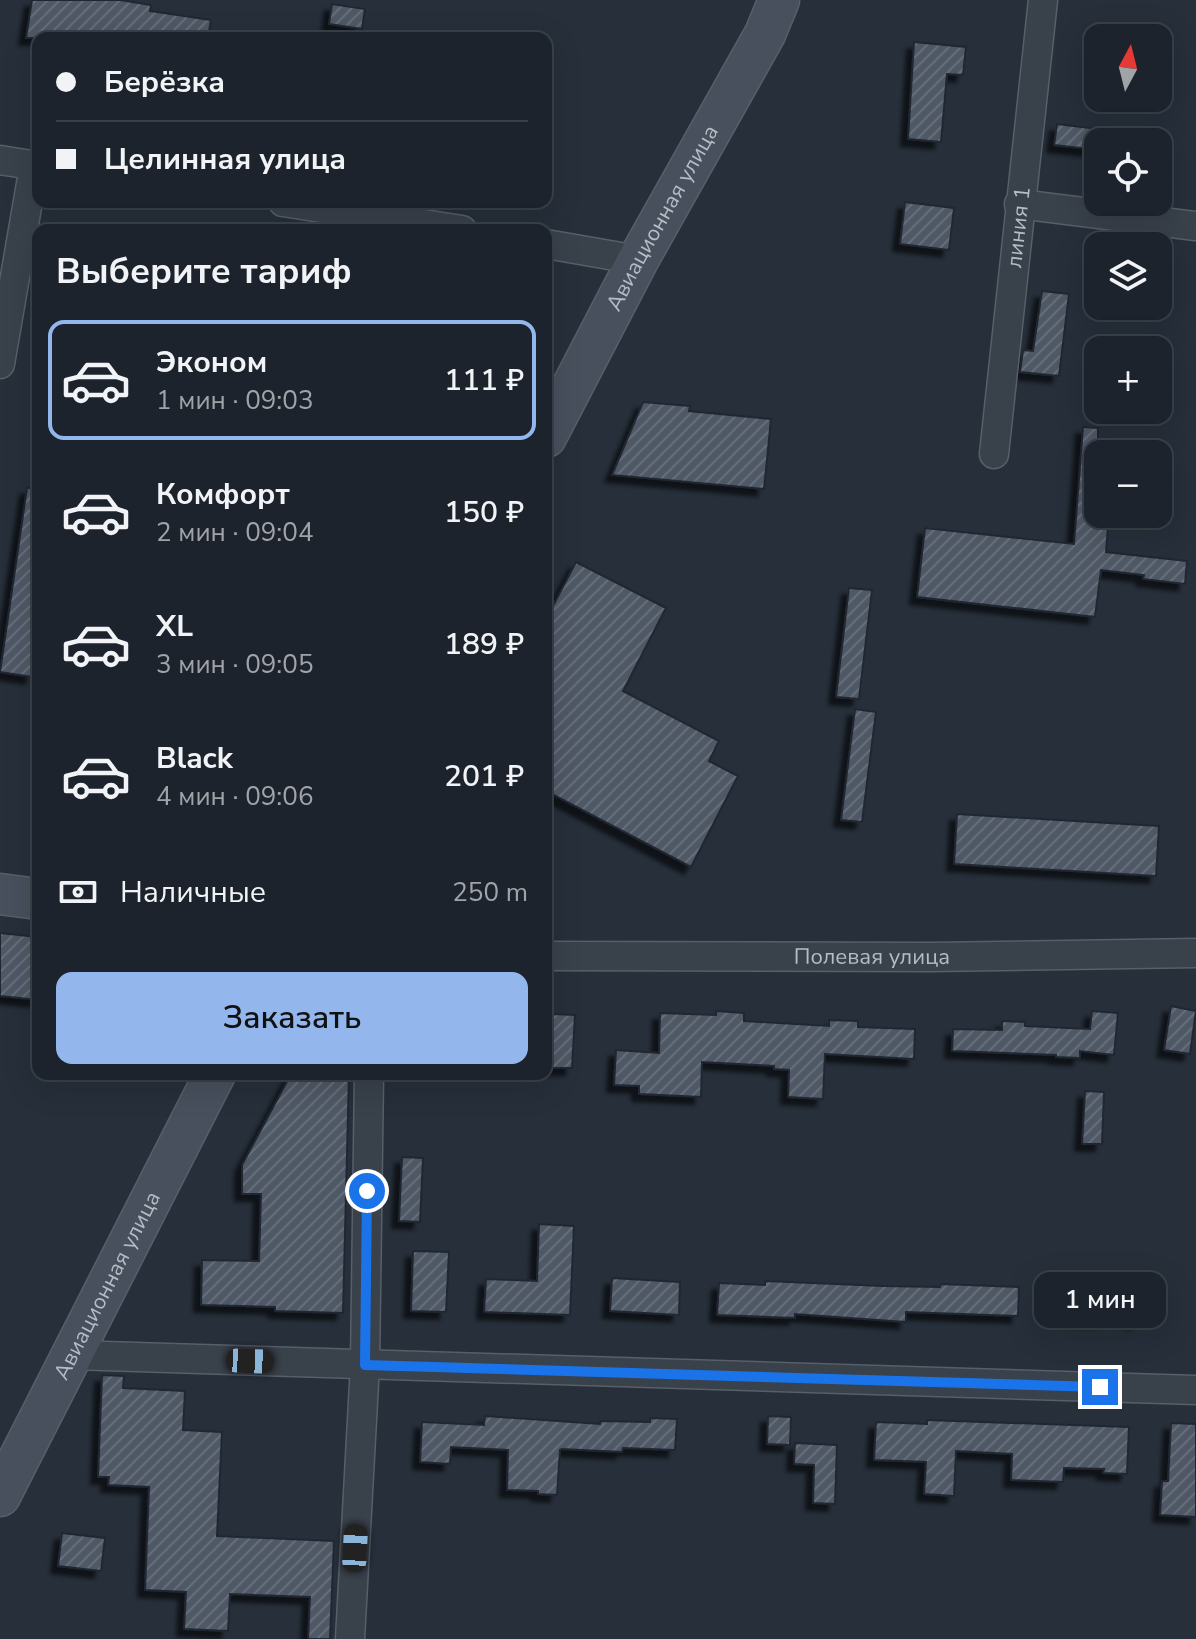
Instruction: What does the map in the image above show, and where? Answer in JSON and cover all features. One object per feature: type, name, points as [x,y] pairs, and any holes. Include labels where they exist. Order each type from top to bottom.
[{"type":"main road","name":"Авиационная улица","points":[[552,425],[638,260],[765,34],[779,0]]},
{"type":"main road","points":[[0,894],[32,898]]},
{"type":"main road","name":"Авиационная улица","points":[[0,1496],[212,1080]]},
{"type":"street","name":"линия 1","points":[[994,454],[1043,0]]},
{"type":"street","points":[[0,160],[32,165]]},
{"type":"street","points":[[0,364],[32,188]]},
{"type":"street","points":[[1019,204],[1196,226]]},
{"type":"street","points":[[310,208],[379,223]]},
{"type":"street","points":[[552,245],[638,260]]},
{"type":"street","name":"Полевая улица","points":[[552,956],[931,957],[1196,953]]},
{"type":"street","points":[[350,1639],[365,1365],[369,1080]]},
{"type":"street","points":[[72,1355],[1196,1390]]},
{"type":"building","points":[[32,0],[120,0],[151,5],[150,11],[211,20],[209,32],[32,32],[32,38],[26,38]]},
{"type":"building","points":[[332,4],[365,9],[362,29],[329,24]]},
{"type":"building","points":[[914,42],[966,47],[963,75],[947,74],[941,142],[908,139]]},
{"type":"building","points":[[1057,124],[1090,128],[1084,128],[1084,148],[1054,145]]},
{"type":"building","points":[[905,202],[954,208],[949,250],[900,244]]},
{"type":"building","points":[[1042,291],[1069,294],[1059,376],[1020,372],[1023,350],[1033,351]]},
{"type":"building","points":[[643,402],[690,406],[689,411],[771,419],[764,489],[612,475]]},
{"type":"building","points":[[1083,427],[1098,428],[1098,440],[1084,440],[1084,528],[1108,528],[1106,552],[1187,561],[1185,584],[1101,570],[1095,617],[917,597],[925,528],[1074,544]]},
{"type":"building","points":[[27,488],[32,488],[32,677],[0,672]]},
{"type":"building","points":[[576,562],[666,608],[623,691],[719,741],[709,761],[738,776],[691,867],[552,794],[552,608]]},
{"type":"building","points":[[849,588],[872,590],[859,699],[836,697]]},
{"type":"building","points":[[855,709],[876,712],[862,822],[841,820]]},
{"type":"building","points":[[957,814],[1159,826],[1156,876],[954,864]]},
{"type":"building","points":[[0,933],[32,936],[32,999],[0,996]]},
{"type":"building","points":[[1171,1006],[1196,1011],[1190,1054],[1164,1050]]},
{"type":"building","points":[[716,1011],[744,1013],[744,1021],[829,1026],[829,1020],[858,1021],[858,1027],[915,1029],[914,1059],[825,1054],[823,1099],[788,1097],[789,1070],[774,1069],[774,1066],[702,1062],[701,1097],[639,1094],[639,1086],[614,1085],[616,1050],[659,1053],[660,1013],[716,1015]]},
{"type":"building","points":[[1092,1011],[1118,1013],[1114,1055],[1080,1051],[1080,1058],[952,1051],[953,1029],[1002,1030],[1002,1021],[1025,1022],[1025,1026],[1090,1029]]},
{"type":"building","points":[[552,1014],[575,1015],[572,1068],[552,1068]]},
{"type":"building","points":[[288,1080],[349,1080],[343,1313],[201,1305],[202,1260],[259,1261],[261,1194],[242,1194],[242,1165]]},
{"type":"building","points":[[1085,1091],[1104,1092],[1102,1144],[1082,1144]]},
{"type":"building","points":[[402,1157],[423,1158],[420,1222],[399,1221]]},
{"type":"building","points":[[539,1224],[574,1226],[570,1315],[484,1312],[486,1279],[537,1281]]},
{"type":"building","points":[[413,1251],[449,1252],[446,1312],[411,1311]]},
{"type":"building","points":[[612,1278],[680,1282],[679,1315],[610,1311]]},
{"type":"building","points":[[765,1281],[1019,1287],[1018,1316],[906,1312],[906,1322],[795,1314],[795,1318],[717,1315],[719,1283],[765,1285]]},
{"type":"building","points":[[1060,1284],[1080,1285],[1080,1294],[1142,1297],[1138,1322],[1103,1315],[1103,1321],[1059,1318]]},
{"type":"building","points":[[102,1375],[124,1376],[123,1388],[185,1391],[183,1430],[222,1432],[217,1536],[334,1541],[330,1639],[308,1639],[310,1597],[230,1594],[228,1631],[184,1629],[186,1592],[145,1590],[149,1487],[108,1485],[109,1477],[98,1477]]},
{"type":"building","points":[[485,1416],[600,1424],[600,1421],[677,1419],[675,1450],[623,1448],[622,1452],[562,1449],[557,1495],[507,1490],[508,1450],[451,1447],[450,1464],[420,1462],[422,1422],[484,1425]]},
{"type":"building","points":[[768,1416],[791,1417],[790,1445],[767,1444]]},
{"type":"building","points":[[927,1420],[1129,1427],[1127,1474],[1103,1473],[1104,1469],[1064,1468],[1063,1482],[1011,1480],[1012,1454],[956,1451],[954,1496],[924,1494],[926,1462],[874,1460],[876,1422],[927,1424]]},
{"type":"building","points":[[1171,1423],[1196,1424],[1196,1517],[1160,1515],[1162,1481],[1168,1481]]},
{"type":"building","points":[[795,1443],[837,1445],[835,1504],[813,1503],[814,1465],[794,1464]]},
{"type":"building","points":[[62,1533],[105,1538],[101,1571],[58,1566]]},
{"type":"route","points":[[367,1191],[365,1365],[1100,1387]]}]
